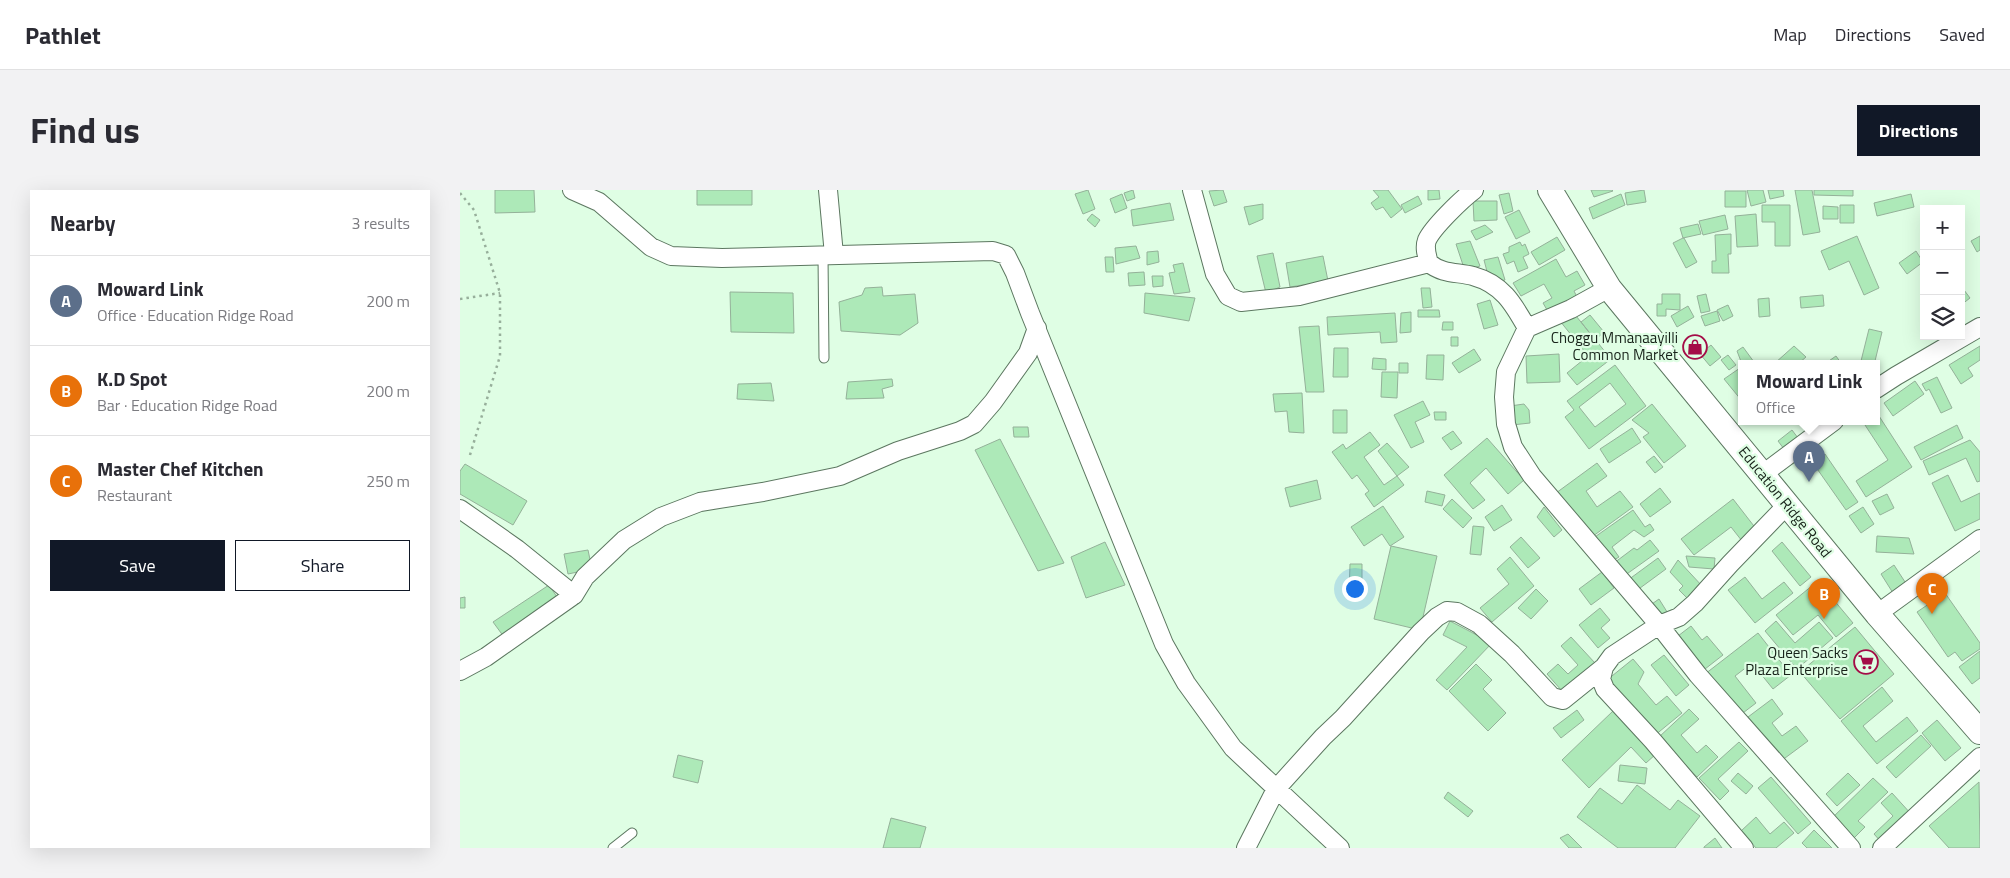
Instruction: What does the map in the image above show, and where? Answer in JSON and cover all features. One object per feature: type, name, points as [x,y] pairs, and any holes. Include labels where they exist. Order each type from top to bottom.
[{"type":"main road","name":"Education Ridge Road","points":[[1550,190],[1609,288],[1877,614],[1980,732]]},
{"type":"street","points":[[572,190],[599,202],[651,247],[672,256],[722,258],[993,251],[1006,255],[1015,273],[1164,644],[1186,684],[1233,748],[1340,848]]},
{"type":"street","points":[[828,190],[828,255]]},
{"type":"street","points":[[1192,190],[1215,274],[1228,296],[1241,302],[1298,296],[1428,263]]},
{"type":"street","points":[[1474,190],[1460,201],[1428,239],[1426,250],[1428,263],[1436,269],[1474,276],[1497,286],[1513,302],[1527,328]]},
{"type":"street","points":[[1609,288],[1571,309],[1527,328],[1506,372],[1504,397],[1506,424],[1513,447],[1532,476],[1659,625],[1698,675],[1851,848]]},
{"type":"street","points":[[1880,386],[1980,327]]},
{"type":"street","points":[[460,671],[486,657],[574,594],[585,577],[624,540],[661,516],[700,502],[763,492],[840,476],[898,451],[960,431],[974,424],[993,402],[1028,353],[1036,328]]},
{"type":"street","points":[[1763,474],[1829,425]]},
{"type":"street","points":[[1246,848],[1276,789],[1437,617],[1447,611],[1457,612],[1479,624],[1512,654],[1552,697],[1563,700],[1604,667],[1612,656],[1659,625],[1679,616],[1695,603],[1736,556],[1787,505]]},
{"type":"street","points":[[460,509],[517,549],[574,594]]},
{"type":"street","points":[[1877,614],[1980,539]]},
{"type":"street","points":[[1604,667],[1601,679],[1605,689],[1653,741],[1744,848]]},
{"type":"street","points":[[1882,848],[1980,757]]},
{"type":"lane","points":[[824,358],[828,255]]},
{"type":"lane","points":[[613,848],[632,832]]},
{"type":"path","points":[[460,193],[474,210],[500,293],[500,356],[470,455]]},
{"type":"path","points":[[460,299],[500,293]]},
{"type":"building","points":[[495,190],[534,190],[535,212],[495,213]]},
{"type":"building","points":[[697,190],[752,190],[752,205],[697,205]]},
{"type":"building","points":[[1088,190],[1095,209],[1083,214],[1075,194]]},
{"type":"building","points":[[1133,190],[1135,198],[1127,201],[1124,193]]},
{"type":"building","points":[[1223,190],[1227,202],[1214,206],[1209,191]]},
{"type":"building","points":[[1373,190],[1388,190],[1402,209],[1391,218],[1383,207],[1376,210],[1371,203],[1379,197]]},
{"type":"building","points":[[1428,190],[1439,190],[1440,199],[1428,200]]},
{"type":"building","points":[[1591,190],[1612,190],[1613,191],[1594,197]]},
{"type":"building","points":[[1644,190],[1646,202],[1627,205],[1625,193]]},
{"type":"building","points":[[1747,190],[1763,190],[1766,202],[1751,206]]},
{"type":"building","points":[[1768,190],[1783,190],[1784,196],[1770,199]]},
{"type":"building","points":[[1795,190],[1812,190],[1820,232],[1803,235]]},
{"type":"building","points":[[1814,190],[1853,190],[1853,196],[1814,195]]},
{"type":"building","points":[[1725,191],[1746,191],[1746,207],[1725,207]]},
{"type":"building","points":[[1509,193],[1513,211],[1504,214],[1499,195]]},
{"type":"building","points":[[1122,194],[1127,208],[1115,213],[1110,199]]},
{"type":"building","points":[[1621,194],[1625,205],[1593,219],[1589,208]]},
{"type":"building","points":[[1911,194],[1914,207],[1877,216],[1874,203]]},
{"type":"building","points":[[1418,196],[1422,204],[1405,213],[1401,205]]},
{"type":"building","points":[[1473,201],[1497,201],[1497,220],[1474,221]]},
{"type":"building","points":[[1170,203],[1174,220],[1133,226],[1131,210]]},
{"type":"building","points":[[1263,204],[1263,219],[1249,225],[1244,207]]},
{"type":"building","points":[[1762,205],[1790,205],[1790,246],[1775,246],[1775,222],[1762,222]]},
{"type":"building","points":[[1840,205],[1854,205],[1854,223],[1840,223]]},
{"type":"building","points":[[1823,206],[1838,207],[1838,219],[1823,219]]},
{"type":"building","points":[[1519,210],[1530,232],[1516,239],[1505,217]]},
{"type":"building","points":[[1092,214],[1100,220],[1095,227],[1087,220]]},
{"type":"building","points":[[1756,214],[1758,246],[1737,247],[1735,216]]},
{"type":"building","points":[[1725,215],[1728,229],[1703,235],[1699,221]]},
{"type":"building","points":[[1698,224],[1701,234],[1683,238],[1680,228]]},
{"type":"building","points":[[1485,225],[1493,232],[1476,240],[1471,231]]},
{"type":"building","points":[[1731,234],[1731,254],[1728,254],[1729,273],[1712,273],[1712,261],[1716,261],[1715,235]]},
{"type":"building","points":[[1857,236],[1879,288],[1864,295],[1849,261],[1829,270],[1821,251]]},
{"type":"building","points":[[1980,236],[1980,250],[1977,252],[1971,241]]},
{"type":"building","points":[[1557,237],[1565,250],[1539,265],[1531,252]]},
{"type":"building","points":[[1683,238],[1697,262],[1686,268],[1673,243]]},
{"type":"building","points":[[1470,241],[1480,266],[1465,271],[1456,244]]},
{"type":"building","points":[[1520,242],[1522,246],[1525,244],[1529,254],[1523,257],[1528,268],[1518,272],[1514,261],[1507,264],[1503,254],[1509,252],[1509,247]]},
{"type":"building","points":[[1136,246],[1140,258],[1116,264],[1115,248]]},
{"type":"building","points":[[1158,251],[1159,262],[1147,265],[1147,252]]},
{"type":"building","points":[[1916,251],[1920,257],[1920,264],[1907,274],[1899,263]]},
{"type":"building","points":[[1273,253],[1280,287],[1266,293],[1257,256]]},
{"type":"building","points":[[1323,256],[1328,281],[1290,287],[1286,263]]},
{"type":"building","points":[[1105,257],[1113,257],[1114,272],[1106,272]]},
{"type":"building","points":[[1498,257],[1505,280],[1490,283],[1484,260]]},
{"type":"building","points":[[1556,259],[1566,277],[1577,271],[1585,285],[1574,291],[1578,299],[1550,315],[1543,303],[1552,298],[1544,284],[1521,296],[1513,283]]},
{"type":"building","points":[[1183,263],[1190,292],[1174,294],[1169,273],[1175,272],[1173,265]]},
{"type":"building","points":[[1144,272],[1145,285],[1129,286],[1128,273]]},
{"type":"building","points":[[1152,276],[1163,276],[1163,286],[1153,287]]},
{"type":"building","points":[[882,287],[883,296],[915,294],[918,323],[900,335],[841,331],[839,302],[862,295],[865,288]]},
{"type":"building","points":[[1421,288],[1430,288],[1432,307],[1423,308]]},
{"type":"building","points":[[1965,291],[1970,298],[1965,302]]},
{"type":"building","points":[[730,292],[793,293],[794,333],[731,332]]},
{"type":"building","points":[[1145,293],[1195,298],[1189,321],[1144,313]]},
{"type":"building","points":[[1662,294],[1680,294],[1680,310],[1666,309],[1666,316],[1657,316],[1657,304],[1662,304]]},
{"type":"building","points":[[1706,294],[1710,311],[1701,313],[1697,296]]},
{"type":"building","points":[[1823,295],[1824,306],[1801,308],[1800,297]]},
{"type":"building","points":[[1769,298],[1770,316],[1759,317],[1758,299]]},
{"type":"building","points":[[1490,300],[1498,325],[1484,329],[1477,304]]},
{"type":"building","points":[[1728,305],[1733,316],[1723,321],[1717,310]]},
{"type":"building","points":[[1688,306],[1694,317],[1677,327],[1671,316]]},
{"type":"building","points":[[1418,310],[1439,310],[1440,317],[1418,317]]},
{"type":"building","points":[[1572,311],[1611,359],[1577,385],[1567,373],[1588,356],[1560,321]]},
{"type":"building","points":[[1717,311],[1720,321],[1705,326],[1701,316]]},
{"type":"building","points":[[1411,312],[1411,332],[1400,333],[1401,313]]},
{"type":"building","points":[[1395,313],[1397,342],[1381,343],[1380,332],[1328,335],[1327,317]]},
{"type":"building","points":[[1590,315],[1604,332],[1595,340],[1581,322]]},
{"type":"building","points":[[1443,322],[1453,322],[1453,330],[1442,330]]},
{"type":"building","points":[[1319,326],[1324,392],[1306,392],[1299,327]]},
{"type":"building","points":[[1869,329],[1882,332],[1875,360],[1861,360]]},
{"type":"building","points":[[1451,337],[1458,337],[1458,346],[1451,346]]},
{"type":"building","points":[[1711,345],[1721,357],[1710,366],[1700,354]]},
{"type":"building","points":[[1794,346],[1806,357],[1802,360],[1778,360]]},
{"type":"building","points":[[1980,346],[1980,360],[1968,368],[1973,376],[1961,384],[1949,365]]},
{"type":"building","points":[[1743,347],[1753,360],[1740,360],[1737,351]]},
{"type":"building","points":[[1334,348],[1348,348],[1348,377],[1333,377]]},
{"type":"building","points":[[1474,349],[1481,360],[1459,373],[1452,363]]},
{"type":"building","points":[[1559,354],[1560,382],[1527,383],[1526,356]]},
{"type":"building","points":[[1427,355],[1444,355],[1443,380],[1426,379]]},
{"type":"building","points":[[1728,355],[1736,365],[1729,370],[1721,360]]},
{"type":"building","points":[[1836,356],[1839,360],[1830,360]]},
{"type":"building","points":[[1373,358],[1386,359],[1386,370],[1372,369]]},
{"type":"building","points":[[1399,363],[1408,363],[1408,373],[1399,373]]},
{"type":"building","points":[[1615,365],[1646,406],[1589,449],[1565,417],[1574,410],[1567,401]],"holes":[[[1610,383],[1626,404],[1595,427],[1579,407]]]},
{"type":"building","points":[[1738,369],[1738,396],[1724,379]]},
{"type":"building","points":[[1382,372],[1398,372],[1397,398],[1381,397]]},
{"type":"building","points":[[1937,377],[1952,408],[1941,413],[1929,389],[1926,391],[1922,384]]},
{"type":"building","points":[[892,379],[893,386],[882,389],[884,398],[846,399],[848,382]]},
{"type":"building","points":[[1915,381],[1924,394],[1893,416],[1884,403]]},
{"type":"building","points":[[771,383],[774,401],[737,399],[738,384]]},
{"type":"building","points":[[1302,393],[1304,433],[1289,432],[1287,411],[1275,412],[1273,394]]},
{"type":"building","points":[[1423,401],[1430,415],[1415,422],[1424,442],[1411,448],[1394,415]]},
{"type":"building","points":[[1524,404],[1529,410],[1530,423],[1512,425],[1510,406]]},
{"type":"building","points":[[1652,404],[1686,446],[1664,463],[1643,437],[1649,433],[1632,420]]},
{"type":"building","points":[[1333,410],[1347,410],[1347,433],[1333,433]]},
{"type":"building","points":[[1434,412],[1446,412],[1446,420],[1435,420]]},
{"type":"building","points":[[1880,418],[1912,467],[1866,497],[1856,481],[1888,460],[1865,425],[1880,425]]},
{"type":"building","points":[[1957,425],[1963,438],[1921,460],[1914,447]]},
{"type":"building","points":[[1013,427],[1028,427],[1029,437],[1014,437]]},
{"type":"building","points":[[1632,428],[1641,442],[1609,463],[1600,449]]},
{"type":"building","points":[[1792,430],[1798,438],[1784,449],[1778,441]]},
{"type":"building","points":[[1453,431],[1462,443],[1451,450],[1442,438]]},
{"type":"building","points":[[1370,432],[1380,445],[1364,457],[1384,485],[1397,476],[1404,485],[1374,507],[1365,494],[1369,491],[1357,475],[1352,479],[1332,452],[1343,444],[1346,449]]},
{"type":"building","points":[[1487,438],[1524,480],[1508,494],[1486,468],[1470,483],[1485,500],[1473,509],[1444,475]]},
{"type":"building","points":[[1000,439],[1064,563],[1038,571],[975,450]]},
{"type":"building","points":[[1970,440],[1980,452],[1980,481],[1977,482],[1966,458],[1929,475],[1923,461]]},
{"type":"building","points":[[1387,443],[1409,467],[1397,476],[1378,451]]},
{"type":"building","points":[[1825,454],[1858,502],[1846,510],[1813,463]]},
{"type":"building","points":[[1654,456],[1663,467],[1655,473],[1646,462]]},
{"type":"building","points":[[1597,463],[1607,476],[1586,491],[1597,507],[1620,491],[1633,507],[1589,539],[1556,493]]},
{"type":"building","points":[[465,464],[527,501],[513,525],[460,494],[460,471]]},
{"type":"building","points":[[1948,475],[1961,502],[1980,493],[1980,519],[1955,531],[1932,483]]},
{"type":"building","points":[[1317,480],[1321,499],[1290,507],[1285,488]]},
{"type":"building","points":[[1660,488],[1671,502],[1650,517],[1640,504]]},
{"type":"building","points":[[1427,491],[1445,495],[1442,506],[1425,502]]},
{"type":"building","points":[[1887,494],[1894,508],[1880,515],[1872,501]]},
{"type":"building","points":[[1452,499],[1472,518],[1463,528],[1443,509]]},
{"type":"building","points":[[1733,499],[1757,530],[1742,541],[1731,527],[1694,555],[1681,539]]},
{"type":"building","points":[[1502,505],[1512,520],[1494,531],[1485,517]]},
{"type":"building","points":[[1383,506],[1404,537],[1390,546],[1382,534],[1364,546],[1351,527]]},
{"type":"building","points":[[1544,507],[1562,530],[1554,537],[1537,517]]},
{"type":"building","points":[[1863,507],[1874,524],[1861,533],[1849,516]]},
{"type":"building","points":[[1633,510],[1645,527],[1650,524],[1654,530],[1644,537],[1634,530],[1612,547],[1619,557],[1609,563],[1592,539]]},
{"type":"building","points":[[1473,526],[1484,527],[1481,555],[1470,554]]},
{"type":"building","points":[[1877,536],[1909,538],[1914,554],[1876,552]]},
{"type":"building","points":[[1521,537],[1540,558],[1528,568],[1510,547]]},
{"type":"building","points":[[1650,540],[1659,551],[1624,576],[1614,563],[1634,548],[1637,550]]},
{"type":"building","points":[[1105,542],[1125,585],[1086,598],[1071,557]]},
{"type":"building","points":[[1782,542],[1811,577],[1800,586],[1772,551]]},
{"type":"building","points":[[1391,546],[1437,556],[1420,630],[1374,619]]},
{"type":"building","points":[[588,550],[592,569],[568,574],[564,554]]},
{"type":"building","points":[[1686,556],[1715,558],[1714,569],[1689,567]]},
{"type":"building","points":[[1510,557],[1534,586],[1492,622],[1480,608],[1509,584],[1497,569]]},
{"type":"building","points":[[1658,558],[1666,569],[1636,591],[1628,580]]},
{"type":"building","points":[[1678,560],[1703,587],[1689,600],[1679,590],[1683,586],[1670,572]]},
{"type":"building","points":[[1350,564],[1362,564],[1362,595],[1349,595]]},
{"type":"building","points":[[1894,565],[1907,585],[1893,593],[1881,574]]},
{"type":"building","points":[[1602,572],[1614,588],[1591,605],[1579,589]]},
{"type":"building","points":[[1745,577],[1762,599],[1784,582],[1793,593],[1755,623],[1728,590]]},
{"type":"building","points":[[1818,581],[1853,623],[1836,637],[1818,615],[1793,635],[1776,615]]},
{"type":"building","points":[[549,585],[559,600],[504,637],[493,622]]},
{"type":"building","points":[[1536,589],[1548,601],[1531,619],[1518,608]]},
{"type":"building","points":[[1945,593],[1980,643],[1980,649],[1962,661],[1955,652],[1948,657],[1917,612]]},
{"type":"building","points":[[465,597],[465,608],[460,608],[460,598]]},
{"type":"building","points":[[1659,599],[1669,615],[1660,621],[1649,606]]},
{"type":"building","points":[[1600,608],[1610,620],[1601,628],[1610,638],[1598,648],[1579,625]]},
{"type":"building","points":[[1450,621],[1492,643],[1447,690],[1436,680],[1467,647],[1443,635]]},
{"type":"building","points":[[1776,621],[1795,643],[1819,622],[1833,638],[1797,669],[1765,631]]},
{"type":"building","points":[[1691,626],[1702,640],[1707,636],[1723,655],[1705,669],[1678,636]]},
{"type":"building","points":[[1855,627],[1894,674],[1840,719],[1800,672]]},
{"type":"building","points":[[1758,633],[1791,675],[1773,689],[1752,663],[1735,676],[1756,703],[1739,716],[1705,674]]},
{"type":"building","points":[[1571,637],[1595,663],[1562,691],[1547,674],[1558,664],[1568,674],[1578,665],[1561,646]]},
{"type":"building","points":[[1980,651],[1980,678],[1972,684],[1959,667]]},
{"type":"building","points":[[1664,655],[1689,685],[1676,696],[1651,665]]},
{"type":"building","points":[[1633,659],[1644,672],[1638,684],[1656,705],[1667,696],[1682,713],[1654,736],[1607,680]]},
{"type":"building","points":[[1476,664],[1492,680],[1483,689],[1506,713],[1488,731],[1449,691]]},
{"type":"building","points":[[1882,687],[1893,701],[1863,726],[1876,742],[1907,717],[1918,731],[1877,764],[1841,721]]},
{"type":"building","points":[[1772,699],[1783,714],[1772,723],[1782,736],[1796,726],[1808,741],[1781,761],[1748,717]]},
{"type":"building","points":[[1689,709],[1699,719],[1681,735],[1697,753],[1706,745],[1718,757],[1697,777],[1659,737]]},
{"type":"building","points":[[1577,710],[1584,720],[1561,738],[1553,728]]},
{"type":"building","points":[[1613,711],[1656,754],[1646,763],[1631,747],[1589,788],[1562,760]]},
{"type":"building","points":[[1937,720],[1961,748],[1945,761],[1922,733]]},
{"type":"building","points":[[1921,735],[1931,746],[1896,778],[1886,767]]},
{"type":"building","points":[[1739,742],[1748,751],[1718,779],[1729,791],[1720,800],[1699,778]]},
{"type":"building","points":[[678,755],[703,761],[698,783],[673,777]]},
{"type":"building","points":[[1620,765],[1647,768],[1645,784],[1618,781]]},
{"type":"building","points":[[1738,773],[1753,786],[1746,794],[1731,781]]},
{"type":"building","points":[[1848,773],[1860,785],[1837,806],[1826,794]]},
{"type":"building","points":[[1771,777],[1811,823],[1798,834],[1758,788]]},
{"type":"building","points":[[1873,778],[1888,792],[1858,821],[1865,827],[1850,842],[1829,821]]},
{"type":"building","points":[[1979,782],[1980,848],[1949,848],[1929,826]]},
{"type":"building","points":[[1637,785],[1670,810],[1678,800],[1700,816],[1675,848],[1618,848],[1577,817],[1600,788],[1622,804]]},
{"type":"building","points":[[1448,792],[1473,811],[1468,817],[1444,798]]},
{"type":"building","points":[[1892,793],[1912,815],[1882,843],[1874,834],[1893,816],[1881,803]]},
{"type":"building","points":[[1756,817],[1770,834],[1784,822],[1794,833],[1776,848],[1756,848],[1741,831]]},
{"type":"building","points":[[891,818],[926,827],[920,848],[883,848]]},
{"type":"building","points":[[1814,830],[1832,848],[1807,848],[1802,843]]},
{"type":"building","points":[[1568,834],[1582,848],[1569,848],[1560,838]]},
{"type":"building","points":[[1715,838],[1722,848],[1704,848],[1704,847]]},
{"type":"place","name":"Choggu Mmanaayilli Common Market","points":[[1695,347]]},
{"type":"place","name":"Moward Link","points":[[1809,482]]},
{"type":"place","name":"Master Chef Kitchen","points":[[1932,614]]},
{"type":"place","name":"K.D Spot","points":[[1824,619]]},
{"type":"place","name":"Queen Sacks Plaza Enterprise","points":[[1866,662]]}]
